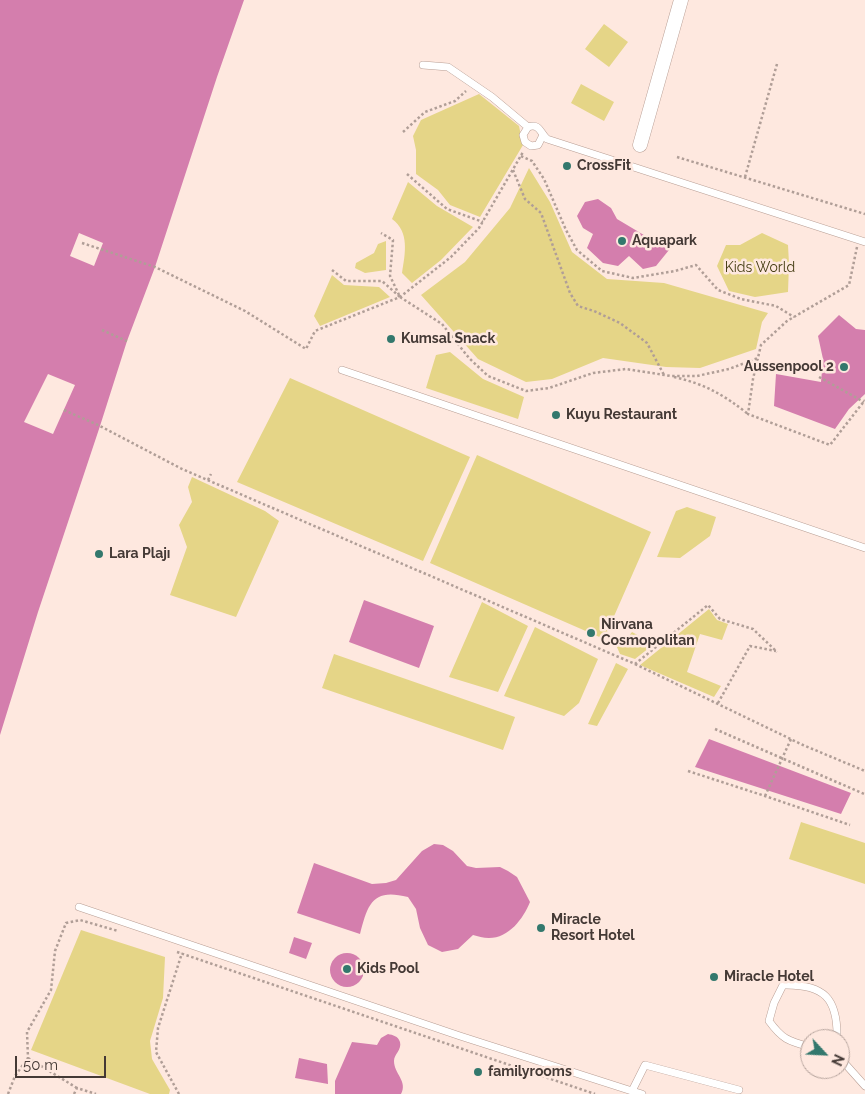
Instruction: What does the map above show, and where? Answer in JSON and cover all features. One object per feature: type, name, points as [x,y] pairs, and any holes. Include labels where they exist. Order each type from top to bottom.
[{"type":"street","points":[[640,145],[681,0]]},
{"type":"lane","points":[[423,65],[448,67],[528,126],[538,126],[543,135],[548,139],[865,242]]},
{"type":"lane","points":[[528,126],[522,135],[528,145],[535,146],[543,135]]},
{"type":"lane","points":[[342,370],[865,548]]},
{"type":"lane","points":[[79,907],[460,1036],[642,1094]]},
{"type":"lane","points":[[800,1044],[780,1035],[769,1020],[774,1003],[783,985],[797,984],[818,989],[832,1003],[837,1029]]},
{"type":"lane","points":[[632,1091],[645,1065],[739,1090]]},
{"type":"lane","points":[[850,1069],[865,1086]]},
{"type":"path","points":[[745,177],[777,64]]},
{"type":"path","points":[[403,132],[425,112],[455,101],[474,85]]},
{"type":"path","points":[[82,242],[155,267],[245,312],[306,349],[315,331],[400,297],[451,257],[479,228],[528,145]]},
{"type":"path","points":[[521,156],[532,161],[544,179],[566,230],[577,250],[602,270],[633,278],[675,271],[696,265],[718,290],[741,299],[776,306],[794,317]]},
{"type":"path","points":[[676,157],[865,214]]},
{"type":"path","points":[[513,170],[525,199],[541,214],[570,293],[578,306],[594,311],[620,324],[647,343],[663,375]]},
{"type":"path","points":[[408,174],[447,209],[483,222]]},
{"type":"path","points":[[381,233],[393,240],[390,276],[400,297]]},
{"type":"path","points":[[748,414],[752,379],[761,345],[787,321],[849,285],[858,246]]},
{"type":"path","points":[[332,270],[346,281],[382,281],[400,297],[442,324],[469,358],[488,376],[526,391],[549,388],[593,373],[626,369],[663,375],[693,382],[726,397],[748,414],[830,445],[864,401],[819,377]]},
{"type":"path","points":[[102,330],[126,341]]},
{"type":"path","points":[[663,375],[697,376],[729,369],[758,358]]},
{"type":"path","points":[[64,410],[100,426],[182,469],[635,664],[791,739],[865,771]]},
{"type":"path","points":[[208,480],[211,474]]},
{"type":"path","points":[[635,664],[708,605],[720,619],[752,630],[777,652],[750,646],[718,704]]},
{"type":"path","points":[[715,729],[864,794]]},
{"type":"path","points":[[765,796],[791,739]]},
{"type":"path","points":[[688,771],[850,826]]},
{"type":"path","points":[[8,1094],[15,1076],[28,1058],[28,1032],[51,990],[55,950],[66,923],[80,920],[123,933]]},
{"type":"path","points":[[173,950],[595,1094]]},
{"type":"path","points":[[180,1094],[156,1052],[158,1028],[182,953]]},
{"type":"path","points":[[28,1058],[77,1088],[96,1094]]},
{"type":"path","points":[[74,1094],[77,1088]]},
{"type":"green space","points":[[604,24],[628,42],[609,67],[585,49]]},
{"type":"green space","points":[[581,84],[614,102],[604,121],[571,103]]},
{"type":"green space","points":[[479,94],[519,126],[523,145],[480,217],[450,205],[438,190],[416,174],[416,150],[413,136],[421,120]]},
{"type":"green space","points":[[529,168],[550,202],[572,252],[607,279],[664,283],[768,313],[762,322],[756,349],[700,368],[666,367],[603,358],[552,379],[526,382],[478,359],[421,295],[465,262],[510,208]]},
{"type":"green space","points":[[408,182],[437,206],[473,227],[441,260],[412,283],[402,273],[405,251],[404,237],[398,224],[392,219]]},
{"type":"green space","name":"Kids World","points":[[762,233],[788,245],[788,292],[755,297],[729,291],[717,266],[726,245],[740,245]]},
{"type":"green space","points":[[386,241],[386,270],[365,273],[355,268],[356,263],[374,253],[378,244]]},
{"type":"green space","points":[[332,275],[344,285],[379,287],[390,297],[320,326],[314,316]]},
{"type":"green space","points":[[450,352],[483,379],[524,397],[518,419],[426,388],[436,355]]},
{"type":"green space","points":[[290,378],[470,457],[423,561],[237,482]]},
{"type":"green space","points":[[477,455],[651,532],[604,639],[430,563]]},
{"type":"green space","points":[[192,477],[265,511],[279,521],[236,617],[170,595],[187,547],[179,525],[192,502],[188,487]]},
{"type":"green space","points":[[687,507],[716,517],[710,536],[680,558],[657,557],[676,511]]},
{"type":"green space","points":[[482,602],[528,626],[498,692],[449,677]]},
{"type":"green space","points":[[709,609],[717,620],[728,624],[722,640],[700,634],[687,672],[721,686],[714,697],[640,665]]},
{"type":"green space","points":[[535,627],[598,659],[579,703],[564,716],[504,696]]},
{"type":"green space","points":[[632,632],[654,644],[635,659],[620,654],[616,645],[621,635],[628,637]]},
{"type":"green space","points":[[334,654],[515,717],[503,750],[322,688]]},
{"type":"green space","points":[[616,663],[628,669],[597,726],[588,724]]},
{"type":"green space","points":[[801,822],[865,843],[865,884],[789,859]]},
{"type":"green space","points":[[81,930],[165,957],[163,998],[150,1041],[152,1059],[170,1090],[169,1094],[150,1094],[31,1050]]},
{"type":"shaded area","points":[[0,0],[244,0],[155,267],[127,341],[38,612],[0,735]]},
{"type":"shaded area","name":"Aquapark","points":[[598,199],[611,208],[617,219],[669,250],[656,266],[643,269],[629,256],[618,266],[603,263],[587,248],[593,234],[583,228],[577,216],[585,202]]},
{"type":"shaded area","name":"Aussenpool 2","points":[[839,315],[856,329],[865,330],[865,394],[849,409],[835,429],[774,406],[776,374],[821,382],[823,359],[818,336]]},
{"type":"shaded area","points":[[364,600],[434,626],[419,668],[349,642]]},
{"type":"shaded area","points":[[709,739],[851,793],[841,814],[695,767]]},
{"type":"shaded area","points":[[434,844],[443,845],[453,851],[467,866],[476,868],[500,867],[517,877],[530,902],[519,921],[509,931],[503,935],[487,938],[473,935],[458,949],[442,952],[428,945],[420,928],[416,909],[408,897],[387,895],[374,900],[369,906],[360,934],[297,913],[314,863],[372,884],[386,883],[396,880],[422,851]]},
{"type":"shaded area","points":[[294,937],[312,943],[306,959],[289,953]]},
{"type":"shaded area","name":"Kids Pool","points":[[347,953],[359,958],[364,970],[359,982],[347,987],[335,982],[330,970],[335,958]]},
{"type":"shaded area","points":[[388,1034],[397,1037],[400,1042],[400,1047],[394,1061],[403,1085],[401,1094],[335,1094],[335,1081],[352,1042],[377,1045],[381,1038]]},
{"type":"shaded area","points":[[299,1058],[327,1064],[328,1084],[295,1078]]},
{"type":"pier","points":[[79,233],[103,243],[94,266],[70,256]]},
{"type":"pier","points":[[48,374],[75,385],[53,434],[24,422]]},
{"type":"place","name":"CrossFit","points":[[567,166]]},
{"type":"place","name":"Aquapark","points":[[622,241]]},
{"type":"place","name":"Kumsal Snack","points":[[391,339]]},
{"type":"place","name":"Aussenpool 2","points":[[844,367]]},
{"type":"place","name":"Kuyu Restaurant","points":[[556,415]]},
{"type":"place","name":"Lara Plajı","points":[[99,554]]},
{"type":"place","name":"Nirvana Cosmopolitan","points":[[591,633]]},
{"type":"place","name":"Miracle Resort Hotel","points":[[541,928]]},
{"type":"place","name":"Kids Pool","points":[[347,969]]},
{"type":"place","name":"Miracle Hotel","points":[[714,977]]},
{"type":"place","name":"familyrooms","points":[[478,1072]]}]
